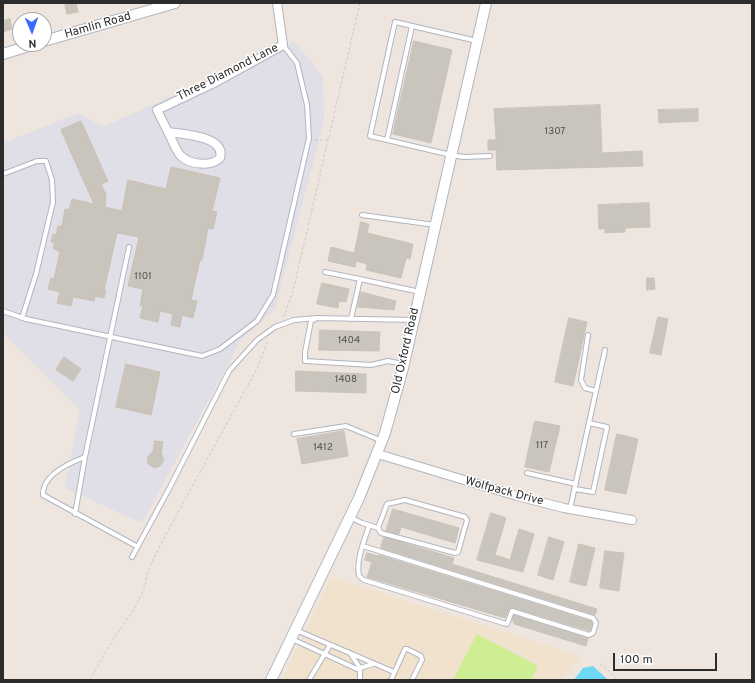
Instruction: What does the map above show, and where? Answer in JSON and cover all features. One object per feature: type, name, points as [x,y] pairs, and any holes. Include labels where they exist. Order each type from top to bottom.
[{"type":"street","name":"Hamlin Road","points":[[52,39],[175,3]]},
{"type":"street","name":"Three Diamond Lane","points":[[168,132],[203,138],[218,144],[221,149],[220,158],[216,162],[210,164],[197,162],[182,157],[178,154],[157,110],[214,83],[283,45],[277,3]]},
{"type":"street","name":"Old Oxford Road","points":[[271,680],[350,517],[378,454],[404,364],[486,3]]},
{"type":"street","name":"Wolfpack Drive","points":[[378,454],[491,489],[570,509],[632,520]]},
{"type":"lane","points":[[477,41],[396,22],[370,136],[451,155],[464,157],[490,156]]},
{"type":"lane","points":[[387,140],[412,26]]},
{"type":"lane","points":[[3,311],[22,318],[155,348],[202,356],[220,349],[257,321],[273,295],[309,138],[307,105],[297,62],[283,45]]},
{"type":"lane","points":[[3,174],[37,161],[46,161],[52,180],[51,208],[36,274],[22,318]]},
{"type":"lane","points":[[362,215],[435,225]]},
{"type":"lane","points":[[75,514],[85,457],[129,247]]},
{"type":"lane","points":[[325,272],[420,292]]},
{"type":"lane","points":[[351,319],[360,279]]},
{"type":"lane","points":[[317,318],[311,321],[304,352],[305,361],[371,365],[388,361],[404,364]]},
{"type":"lane","points":[[132,557],[229,371],[240,357],[270,330],[294,320],[317,318],[414,320]]},
{"type":"lane","points":[[588,335],[581,380],[585,388],[596,391]]},
{"type":"lane","points":[[570,509],[604,350]]},
{"type":"lane","points":[[527,473],[593,492],[607,427],[589,423]]},
{"type":"lane","points":[[294,434],[346,426],[382,441]]},
{"type":"lane","points":[[85,457],[72,461],[46,480],[43,488],[44,495],[75,514],[138,547]]},
{"type":"lane","points":[[350,517],[369,526],[378,528],[381,533],[455,553],[458,552],[467,520],[466,517],[405,500],[387,504],[378,528]]},
{"type":"lane","points":[[363,546],[593,618],[596,623],[593,633],[588,635],[512,611],[507,624],[364,580],[359,576],[358,570],[363,546],[369,526]]},
{"type":"lane","points":[[293,634],[330,645],[394,672]]},
{"type":"lane","points":[[293,634],[324,655],[357,669],[374,663]]},
{"type":"lane","points":[[309,680],[330,645]]},
{"type":"lane","points":[[391,680],[405,649],[407,648],[421,656],[422,660],[412,680]]},
{"type":"lane","points":[[350,653],[360,668],[360,680]]},
{"type":"path","points":[[282,324],[293,291],[360,3]]},
{"type":"path","points":[[309,138],[328,140]]},
{"type":"path","points":[[90,680],[112,641],[136,606],[144,589],[148,570],[166,534],[258,367],[268,343],[270,330]]},
{"type":"path","points":[[600,664],[613,675],[616,680]]},
{"type":"shaded area","points":[[294,41],[323,76],[324,121],[275,309],[241,340],[142,523],[65,488],[80,410],[3,332],[3,143],[79,113],[103,127]]},
{"type":"shaded area","points":[[331,577],[581,656],[561,680],[282,680]]},
{"type":"green space","points":[[477,634],[538,666],[531,680],[453,680]]},
{"type":"water","points":[[593,666],[608,680],[574,680],[583,668]]},
{"type":"building","points":[[65,3],[76,3],[78,12],[67,14]]},
{"type":"building","points":[[10,19],[12,29],[3,32],[3,21]]},
{"type":"building","points":[[414,41],[452,50],[431,143],[393,134]]},
{"type":"building","points":[[600,105],[602,153],[642,151],[643,166],[497,170],[496,150],[488,150],[488,140],[496,140],[494,109]]},
{"type":"building","points":[[698,109],[698,121],[659,123],[658,110]]},
{"type":"building","points":[[81,121],[108,181],[101,184],[106,195],[105,207],[122,211],[128,180],[166,189],[171,167],[220,178],[212,211],[217,212],[213,229],[208,228],[202,260],[200,260],[191,300],[197,301],[193,318],[182,315],[180,327],[171,325],[173,314],[160,311],[158,322],[140,318],[143,306],[140,306],[143,289],[128,286],[139,237],[117,233],[104,290],[106,291],[104,298],[95,296],[94,301],[73,297],[71,306],[57,303],[60,292],[48,289],[51,278],[54,279],[60,252],[53,248],[55,242],[51,242],[53,234],[56,235],[58,226],[62,226],[65,209],[69,210],[72,199],[94,204],[61,130]]},
{"type":"building","points":[[649,203],[650,227],[625,228],[625,232],[605,233],[605,229],[599,229],[598,205]]},
{"type":"building","points":[[361,222],[369,224],[367,233],[413,244],[410,259],[406,258],[401,278],[366,270],[367,264],[356,261],[355,267],[328,261],[331,247],[354,253]]},
{"type":"building","points":[[647,278],[654,278],[655,289],[647,290]]},
{"type":"building","points":[[322,283],[349,289],[346,302],[339,301],[338,308],[317,304]]},
{"type":"building","points":[[361,292],[396,301],[394,310],[358,307]]},
{"type":"building","points":[[658,317],[668,319],[661,355],[650,353]]},
{"type":"building","points":[[569,318],[587,322],[573,386],[555,382]]},
{"type":"building","points":[[320,330],[380,332],[379,351],[319,350]]},
{"type":"building","points":[[64,357],[81,369],[73,381],[56,370]]},
{"type":"building","points":[[126,364],[160,372],[151,415],[116,407]]},
{"type":"building","points":[[296,371],[366,374],[366,393],[296,391]]},
{"type":"building","points":[[535,421],[560,426],[549,472],[525,467]]},
{"type":"building","points":[[344,431],[348,456],[302,464],[297,439]]},
{"type":"building","points":[[617,434],[638,439],[626,494],[605,490]]},
{"type":"building","points":[[155,441],[163,442],[161,453],[164,460],[160,466],[155,468],[148,464],[147,458],[153,451]]},
{"type":"building","points":[[393,509],[459,528],[455,543],[401,527],[399,534],[386,531]]},
{"type":"building","points":[[491,513],[506,518],[495,555],[510,560],[519,529],[534,534],[523,572],[477,560]]},
{"type":"building","points":[[384,537],[454,558],[452,564],[597,609],[595,615],[381,548]]},
{"type":"building","points":[[549,537],[564,542],[553,580],[538,575]]},
{"type":"building","points":[[579,544],[595,548],[586,586],[570,582]]},
{"type":"building","points":[[605,551],[624,553],[619,591],[600,588]]},
{"type":"building","points":[[367,553],[379,555],[591,621],[590,631],[513,608],[509,609],[505,618],[367,577],[372,562],[365,560]]},
{"type":"building","points":[[514,615],[588,638],[586,646],[514,624],[514,621],[512,621]]}]
